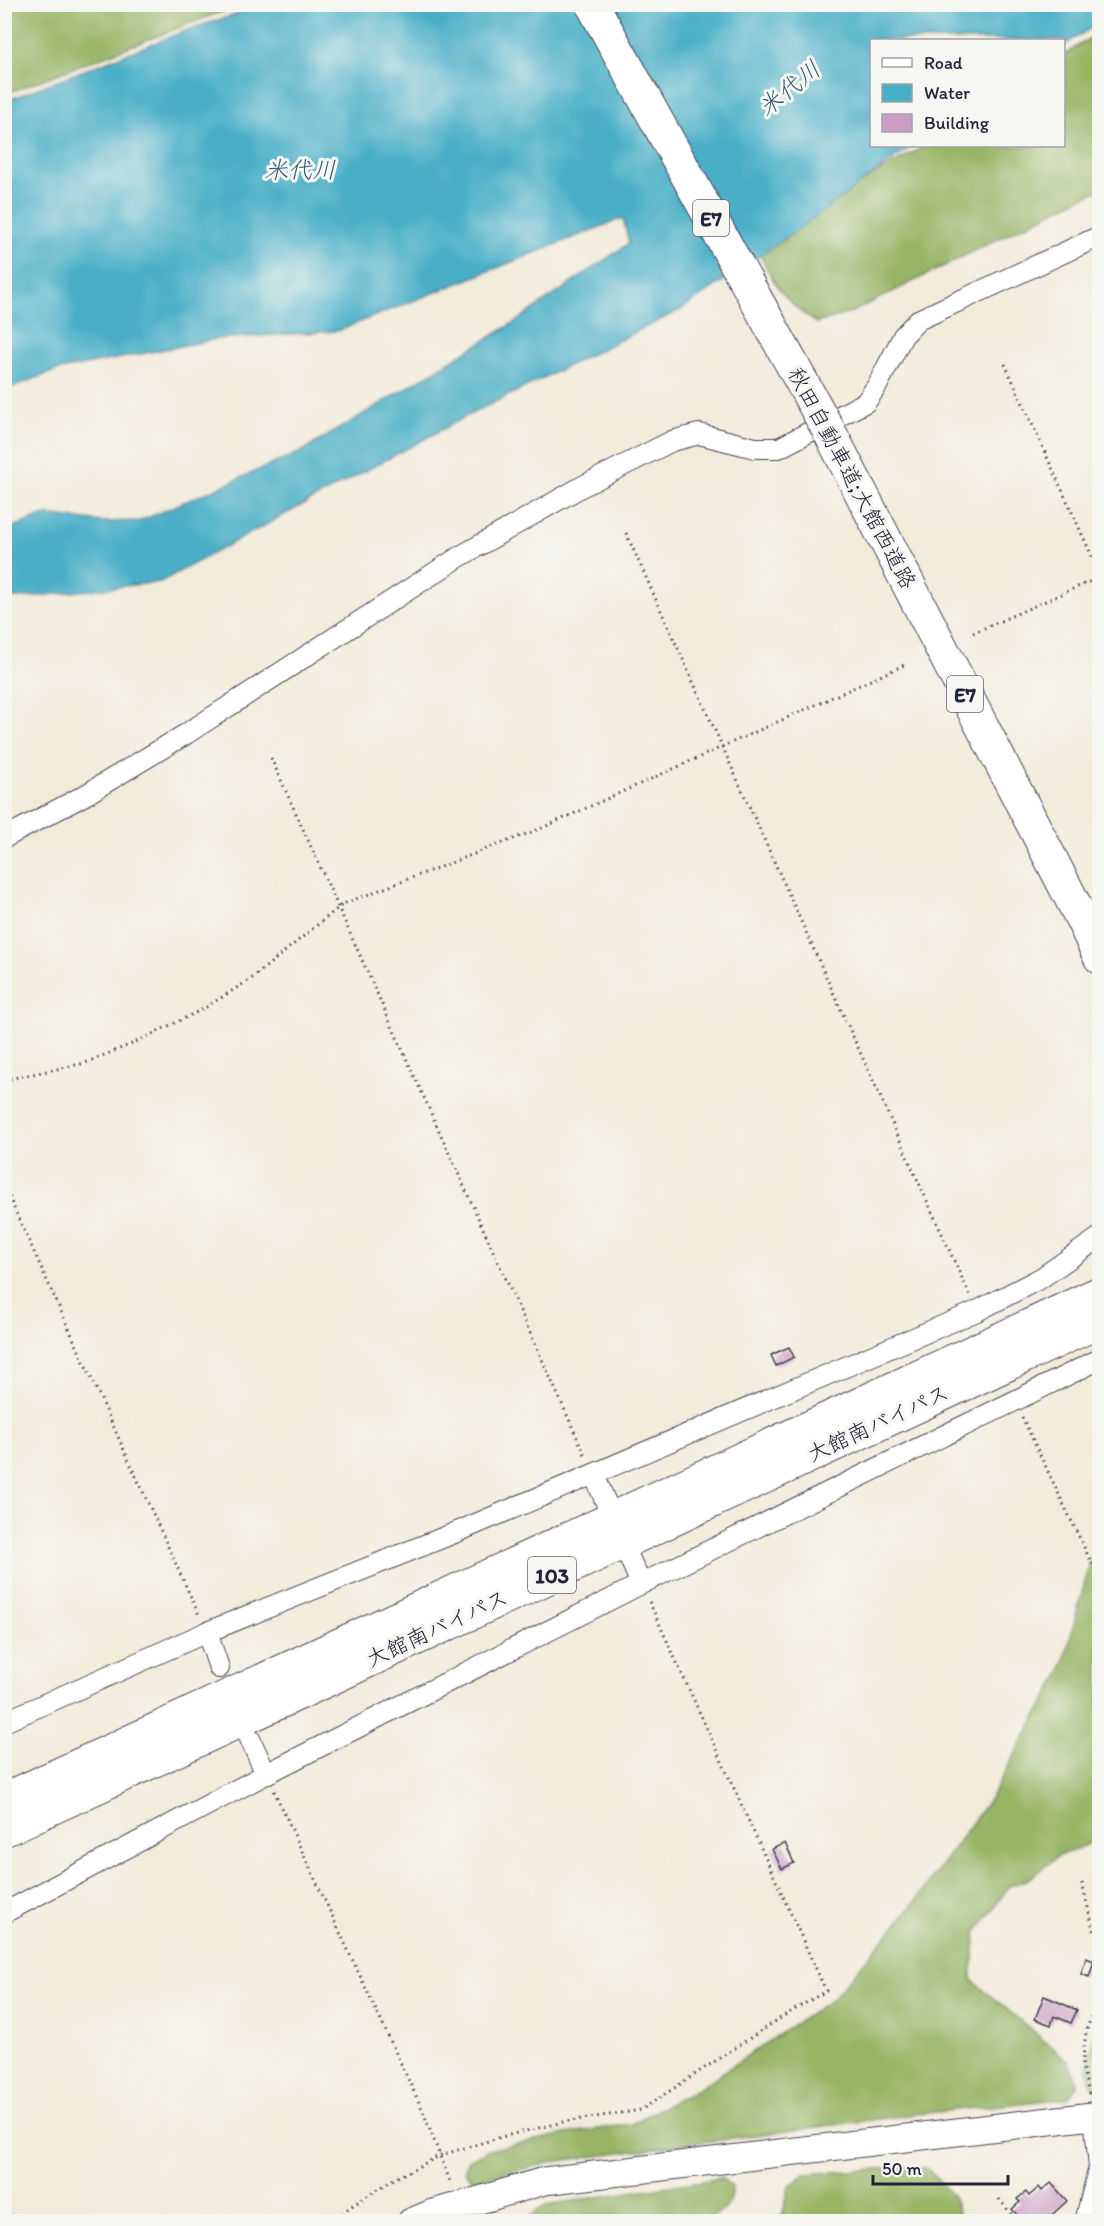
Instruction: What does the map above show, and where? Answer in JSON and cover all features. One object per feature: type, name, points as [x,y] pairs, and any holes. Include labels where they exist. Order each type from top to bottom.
[{"type":"highway","name":"秋田自動車道;大館西道路","points":[[592,4],[829,431],[1100,957]]},
{"type":"highway","name":"大館南バイパス","points":[[4,1830],[189,1729],[1100,1293]]},
{"type":"highway","name":"大館南バイパス","points":[[4,1800],[189,1729],[1100,1320]]},
{"type":"highway","points":[[4,1790],[189,1729]]},
{"type":"highway","points":[[4,1844],[85,1797],[189,1729]]},
{"type":"street","points":[[4,838],[85,795],[186,734],[459,557],[581,487],[672,441],[699,434],[755,448],[779,448],[866,402],[903,336],[918,320],[1100,236]]},
{"type":"street","points":[[4,1722],[207,1632],[594,1475],[976,1311],[1041,1278],[1100,1237]]},
{"type":"street","points":[[4,1914],[266,1774],[641,1584],[1100,1359]]},
{"type":"street","points":[[594,1475],[607,1505]]},
{"type":"street","points":[[629,1557],[641,1584]]},
{"type":"street","points":[[207,1632],[219,1668]]},
{"type":"street","points":[[250,1739],[266,1774]]},
{"type":"street","points":[[422,2217],[544,2181],[1097,2116],[1099,2167],[1085,2222]]},
{"type":"path","points":[[973,633],[1100,576],[1005,364]]},
{"type":"path","points":[[626,533],[976,1311]]},
{"type":"path","points":[[4,1080],[85,1063],[134,1043],[203,1010],[250,979],[338,908],[353,900],[542,828],[904,665]]},
{"type":"path","points":[[272,758],[594,1475]]},
{"type":"path","points":[[4,1186],[207,1632]]},
{"type":"path","points":[[1015,1402],[1092,1564]]},
{"type":"path","points":[[334,2222],[350,2207],[441,2155],[563,2122],[641,2110],[826,1990],[641,1584]]},
{"type":"path","points":[[266,1774],[422,2109],[450,2178]]},
{"type":"path","points":[[1082,1883],[1093,1928],[1100,1942]]},
{"type":"path","points":[[1097,2116],[1082,2066],[1086,2032],[1100,1989]]},
{"type":"path","points":[[4,2198],[15,2222]]},
{"type":"path","points":[[999,2199],[1018,2222]]},
{"type":"green space","points":[[5,4],[245,5],[210,16],[5,94]]},
{"type":"green space","points":[[1099,32],[1099,190],[850,313],[817,323],[796,308],[768,271],[757,248],[795,219],[923,147],[1065,147],[1065,54]]},
{"type":"green space","points":[[1099,1529],[1099,1829],[1095,1841],[1058,1856],[1028,1879],[1009,1886],[976,1933],[971,1979],[1068,2061],[1079,2084],[1068,2098],[916,2114],[558,2161],[473,2180],[465,2172],[467,2161],[489,2150],[565,2134],[631,2124],[698,2089],[832,1999],[909,1910],[991,1797],[1061,1673]]},
{"type":"green space","points":[[1099,2023],[1099,2093],[1089,2078],[1088,2069]]},
{"type":"green space","points":[[927,2168],[953,2197],[962,2221],[781,2221],[789,2187],[805,2174]]},
{"type":"green space","points":[[721,2178],[732,2187],[727,2206],[714,2216],[701,2221],[524,2221],[546,2205]]},
{"type":"water","name":"米代川","points":[[268,4],[1099,5],[1099,23],[1065,44],[1065,39],[870,39],[870,147],[911,147],[793,233],[682,309],[467,416],[160,582],[5,598],[5,530],[45,515],[102,522],[140,521],[301,452],[515,322],[629,243],[623,218],[337,331],[216,339],[55,371],[5,390],[5,101],[190,29]]},
{"type":"building","points":[[789,1347],[794,1357],[776,1366],[771,1355]]},
{"type":"building","points":[[785,1843],[794,1863],[782,1869],[772,1849]]},
{"type":"building","points":[[1086,1958],[1094,1961],[1089,1977],[1081,1974]]},
{"type":"building","points":[[1044,1996],[1077,2010],[1071,2023],[1054,2016],[1051,2025],[1035,2019]]},
{"type":"building","points":[[1051,2183],[1067,2201],[1044,2222],[1023,2222],[1012,2209],[1020,2202],[1017,2199],[1026,2192],[1029,2196],[1039,2187],[1042,2191]]}]
